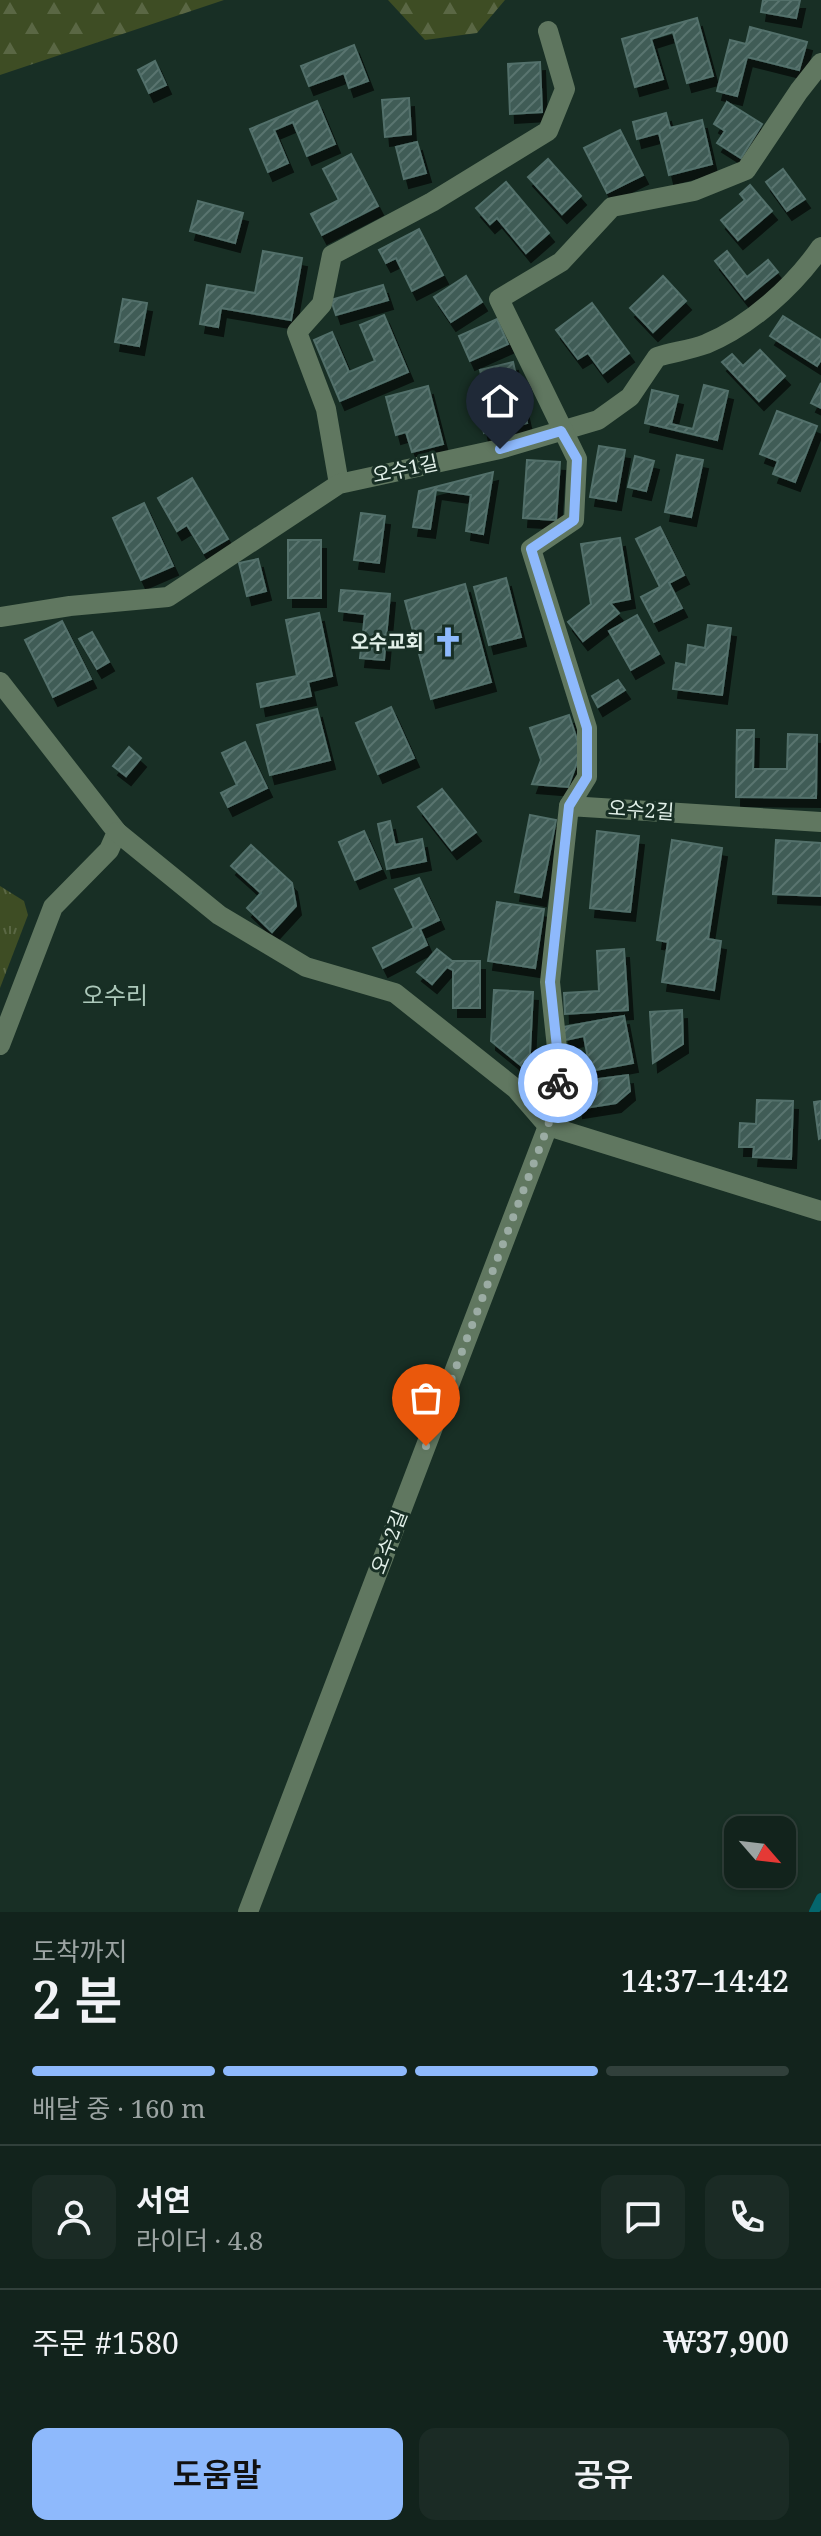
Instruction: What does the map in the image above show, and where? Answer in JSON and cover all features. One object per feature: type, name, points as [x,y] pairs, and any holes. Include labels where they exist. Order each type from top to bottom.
[{"type":"street","points":[[339,484],[326,409],[297,332],[322,304],[332,255],[432,202],[548,131],[565,89],[548,31]]},
{"type":"street","points":[[569,806],[587,777],[587,728],[531,549],[574,520],[577,459],[499,299],[561,262],[612,207],[694,191],[746,170],[821,63]]},
{"type":"street","name":"오수1길","points":[[0,617],[70,606],[168,597],[339,484],[500,449],[598,420],[630,397],[657,357],[707,343],[763,310],[806,268],[821,247]]},
{"type":"street","points":[[0,682],[117,832],[219,915],[306,967],[395,993],[516,1089],[548,1126],[821,1211]]},
{"type":"street","name":"오수2길","points":[[248,1912],[548,1126],[560,1076],[550,982],[569,806],[821,822]]},
{"type":"street","points":[[0,1045],[53,907],[109,850],[117,832]]},
{"type":"green space","points":[[0,0],[224,0],[0,75]]},
{"type":"green space","points":[[388,0],[505,0],[477,33],[425,40]]},
{"type":"green space","points":[[0,886],[24,901],[28,915],[0,988]]},
{"type":"building","points":[[763,0],[800,0],[796,18],[761,12]]},
{"type":"building","points":[[697,18],[713,76],[687,83],[673,32],[651,39],[663,79],[635,87],[622,39]]},
{"type":"building","points":[[750,27],[807,42],[799,70],[747,57],[737,96],[717,91],[730,40],[746,44]]},
{"type":"building","points":[[354,45],[368,81],[349,88],[344,73],[309,86],[301,66]]},
{"type":"building","points":[[155,61],[166,85],[149,93],[138,70]]},
{"type":"building","points":[[540,62],[542,112],[510,114],[508,64]]},
{"type":"building","points":[[409,98],[411,134],[385,137],[382,100]]},
{"type":"building","points":[[317,101],[335,144],[307,156],[293,122],[274,130],[288,163],[268,172],[250,129]]},
{"type":"building","points":[[727,102],[762,124],[741,158],[717,143],[725,131],[714,124]]},
{"type":"building","points":[[666,113],[670,128],[702,120],[712,164],[669,175],[659,133],[637,139],[633,122]]},
{"type":"building","points":[[620,130],[643,175],[607,193],[584,148]]},
{"type":"building","points":[[417,142],[426,173],[404,179],[396,147]]},
{"type":"building","points":[[351,154],[378,206],[322,235],[311,214],[339,200],[323,169]]},
{"type":"building","points":[[548,159],[581,196],[562,214],[528,177]]},
{"type":"building","points":[[783,169],[805,199],[787,211],[766,182]]},
{"type":"building","points":[[506,182],[549,233],[526,253],[497,218],[490,224],[476,208]]},
{"type":"building","points":[[750,185],[772,211],[738,240],[721,220],[745,200],[740,194]]},
{"type":"building","points":[[198,201],[243,213],[235,243],[190,231]]},
{"type":"building","points":[[419,229],[443,275],[412,291],[396,258],[386,263],[379,250]]},
{"type":"building","points":[[263,251],[302,258],[291,320],[221,308],[218,327],[200,324],[207,285],[255,293]]},
{"type":"building","points":[[727,251],[747,277],[768,260],[778,272],[745,299],[715,261]]},
{"type":"building","points":[[466,276],[482,302],[451,322],[434,297]]},
{"type":"building","points":[[663,276],[686,301],[653,332],[630,308]]},
{"type":"building","points":[[383,285],[388,300],[336,315],[331,300]]},
{"type":"building","points":[[123,299],[147,303],[139,346],[115,342]]},
{"type":"building","points":[[592,303],[629,353],[603,373],[588,353],[578,359],[556,330]]},
{"type":"building","points":[[384,315],[408,372],[340,401],[314,340],[332,332],[349,372],[375,361],[360,325]]},
{"type":"building","points":[[783,316],[821,340],[821,360],[817,366],[770,336]]},
{"type":"building","points":[[497,319],[508,344],[470,361],[459,336]]},
{"type":"building","points":[[760,350],[785,376],[759,401],[722,362],[732,354],[743,366]]},
{"type":"building","points":[[513,362],[527,423],[484,433],[479,409],[489,408],[480,370]]},
{"type":"building","points":[[821,383],[821,408],[811,403]]},
{"type":"building","points":[[704,385],[728,391],[717,440],[645,423],[652,390],[678,396],[671,424],[693,429]]},
{"type":"building","points":[[428,386],[443,444],[412,452],[406,432],[396,435],[386,397]]},
{"type":"building","points":[[777,411],[817,426],[795,482],[773,474],[778,461],[760,454]]},
{"type":"building","points":[[599,446],[625,450],[616,501],[590,497]]},
{"type":"building","points":[[677,455],[703,460],[691,517],[665,512]]},
{"type":"building","points":[[635,456],[654,461],[646,491],[628,487]]},
{"type":"building","points":[[527,460],[560,462],[556,520],[523,518]]},
{"type":"building","points":[[493,472],[483,534],[466,531],[471,495],[436,490],[430,529],[413,527],[419,491]]},
{"type":"building","points":[[192,478],[228,539],[204,553],[187,525],[177,531],[158,498]]},
{"type":"building","points":[[144,503],[173,566],[141,580],[113,518]]},
{"type":"building","points":[[361,513],[385,516],[379,563],[354,560]]},
{"type":"building","points":[[660,527],[684,575],[669,583],[682,608],[654,622],[641,597],[660,587],[636,539]]},
{"type":"building","points":[[620,538],[630,599],[610,603],[619,613],[583,641],[568,622],[591,604],[581,544]]},
{"type":"building","points":[[288,540],[321,540],[321,598],[288,598]]},
{"type":"building","points":[[258,559],[266,591],[247,596],[239,563]]},
{"type":"building","points":[[506,578],[521,637],[489,645],[474,587]]},
{"type":"building","name":"오수교회","points":[[465,584],[491,682],[431,699],[405,601]]},
{"type":"building","points":[[341,590],[390,594],[384,660],[360,658],[365,614],[339,611]]},
{"type":"building","points":[[319,613],[332,676],[308,682],[311,696],[261,707],[257,684],[297,676],[286,620]]},
{"type":"building","points":[[637,615],[659,654],[631,670],[609,631]]},
{"type":"building","points":[[62,621],[91,679],[53,697],[25,640]]},
{"type":"building","points":[[708,625],[731,628],[722,695],[673,689],[676,663],[686,665],[688,645],[705,648]]},
{"type":"building","points":[[92,632],[109,662],[97,669],[79,639]]},
{"type":"building","points":[[618,680],[625,690],[598,707],[592,696]]},
{"type":"building","points":[[391,707],[414,758],[378,774],[356,723]]},
{"type":"building","points":[[317,709],[330,760],[270,775],[257,725]]},
{"type":"building","points":[[569,715],[581,752],[568,787],[532,784],[541,760],[530,728]]},
{"type":"building","points":[[737,730],[754,730],[753,769],[787,769],[788,734],[817,735],[816,798],[736,797]]},
{"type":"building","points":[[245,742],[267,788],[228,807],[221,793],[237,785],[222,753]]},
{"type":"building","points":[[129,747],[141,758],[126,776],[113,766]]},
{"type":"building","points":[[442,789],[476,832],[452,850],[418,807]]},
{"type":"building","points":[[530,815],[556,820],[541,897],[515,892]]},
{"type":"building","points":[[390,821],[395,845],[422,839],[426,861],[387,869],[378,824]]},
{"type":"building","points":[[364,831],[381,869],[355,880],[339,842]]},
{"type":"building","points":[[597,831],[639,836],[630,912],[590,908]]},
{"type":"building","points":[[672,840],[722,848],[708,939],[721,941],[714,990],[662,982],[668,942],[657,940]]},
{"type":"building","points":[[776,840],[821,843],[821,896],[773,894]]},
{"type":"building","points":[[251,845],[292,883],[296,906],[272,932],[247,908],[261,893],[231,866]]},
{"type":"building","points":[[419,878],[439,920],[420,929],[427,945],[383,968],[373,948],[414,928],[395,889]]},
{"type":"building","points":[[497,902],[544,909],[535,968],[488,961]]},
{"type":"building","points":[[437,949],[452,961],[480,961],[480,1008],[453,1008],[453,970],[447,967],[432,984],[417,972]]},
{"type":"building","points":[[624,949],[628,1010],[565,1014],[564,993],[599,991],[597,951]]},
{"type":"building","points":[[494,990],[533,992],[529,1072],[491,1041]]},
{"type":"building","points":[[682,1010],[683,1044],[653,1063],[650,1012]]},
{"type":"building","points":[[624,1016],[633,1063],[590,1071],[584,1036],[565,1040],[563,1027]]},
{"type":"building","points":[[628,1075],[630,1091],[616,1103],[578,1109],[575,1082]]},
{"type":"building","points":[[757,1100],[793,1101],[791,1159],[753,1157],[754,1147],[739,1147],[740,1123],[756,1124]]},
{"type":"building","points":[[821,1101],[821,1138],[819,1139],[814,1102]]},
{"type":"waterway","points":[[814,1912],[821,1898]]},
{"type":"way so far","points":[[426,1446],[548,1126],[558,1083]]},
{"type":"place","name":"오수교회","points":[[448,642]]},
{"type":"district","name":"오수리","points":[[115,996]]},
{"type":"route","points":[[500,449],[561,431],[577,459],[574,520],[531,549],[587,728],[587,777],[569,806],[550,982],[560,1076],[558,1083]]}]
